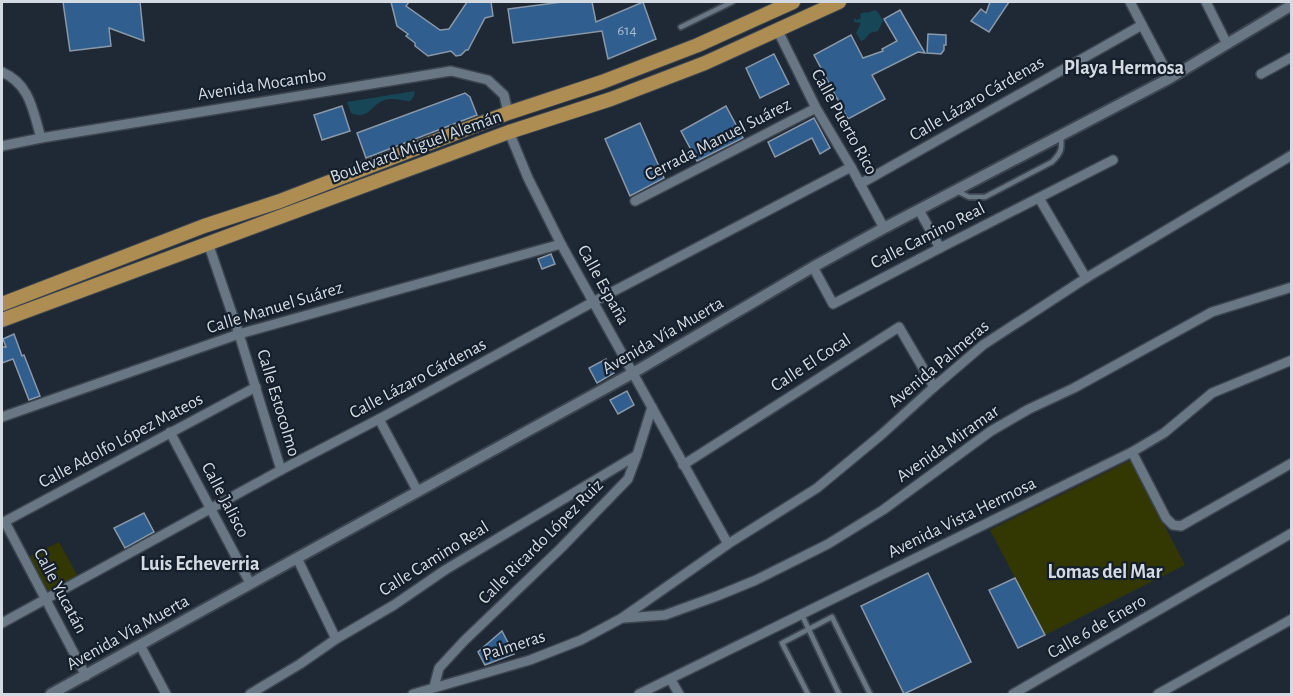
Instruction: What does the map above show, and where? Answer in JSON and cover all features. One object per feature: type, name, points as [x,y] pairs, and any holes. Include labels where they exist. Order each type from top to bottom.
[{"type":"main road","name":"Boulevard Miguel Alemán","points":[[2,304],[204,226],[280,201],[508,113],[602,82],[698,45],[793,2]]},
{"type":"main road","name":"Boulevard Miguel Alemán","points":[[2,320],[509,132],[610,99],[705,63],[839,2]]},
{"type":"street","points":[[1130,2],[1170,78]]},
{"type":"street","points":[[1206,2],[1227,44]]},
{"type":"street","name":"Avenida Vía Muerta","points":[[51,694],[633,374],[813,267],[1170,78],[1292,5]]},
{"type":"street","name":"Calle Lázaro Cárdenas","points":[[860,184],[1142,25]]},
{"type":"street","name":"Calle Puerto Rico","points":[[778,31],[816,108],[851,166],[884,228]]},
{"type":"street","points":[[1262,74],[1292,57]]},
{"type":"street","name":"Avenida Mocambo","points":[[2,146],[451,71],[488,80],[504,95],[508,113]]},
{"type":"street","points":[[2,72],[13,77],[28,96],[41,138]]},
{"type":"street","name":"Cerrada Manuel Suárez","points":[[635,201],[816,108]]},
{"type":"street","name":"Calle España","points":[[509,132],[528,178],[561,244],[728,544]]},
{"type":"street","name":"Avenida Palmeras","points":[[622,618],[728,544],[817,488],[983,345],[1086,278],[1292,155]]},
{"type":"street","name":"Calle Camino Real","points":[[813,267],[833,304],[1113,160]]},
{"type":"street","name":"Calle Lázaro Cárdenas","points":[[2,622],[593,302],[851,166]]},
{"type":"street","points":[[1039,198],[1086,278]]},
{"type":"street","points":[[919,210],[940,248]]},
{"type":"street","name":"Calle Estocolmo","points":[[208,243],[281,470]]},
{"type":"street","name":"Calle Manuel Suárez","points":[[2,417],[239,334],[561,244]]},
{"type":"street","name":"Avenida Miramar","points":[[622,618],[665,615],[717,596],[797,560],[883,510],[991,431],[1029,409],[1074,388],[1212,312],[1292,287]]},
{"type":"street","name":"Calle El Cocal","points":[[683,465],[899,327],[934,387]]},
{"type":"street","name":"Avenida Vista Hermosa","points":[[639,694],[1132,452],[1164,432],[1212,393],[1292,360]]},
{"type":"street","name":"Calle Adolfo López Mateos","points":[[3,523],[256,387]]},
{"type":"street","name":"Calle Ricardo López Ruiz","points":[[436,691],[439,668],[628,479],[652,407]]},
{"type":"street","points":[[379,419],[418,492]]},
{"type":"street","name":"Calle Jalisco","points":[[170,432],[250,584]]},
{"type":"street","points":[[1132,452],[1166,518],[1173,525],[1181,526],[1292,463]]},
{"type":"street","name":"Calle Camino Real","points":[[250,694],[394,605],[445,570],[637,455]]},
{"type":"street","name":"Calle Yucatán","points":[[3,523],[86,676]]},
{"type":"street","name":"Calle 6 de Enero","points":[[1013,694],[1292,533]]},
{"type":"street","points":[[297,558],[336,639]]},
{"type":"street","name":"Palmeras","points":[[412,694],[436,691],[530,660],[581,640],[622,618]]},
{"type":"street","points":[[1158,694],[1292,619]]},
{"type":"street","points":[[140,645],[166,694]]},
{"type":"street","points":[[671,680],[678,694]]},
{"type":"lane","points":[[681,27],[732,2]]},
{"type":"lane","points":[[956,190],[969,197],[985,197],[1052,162],[1062,148],[1061,135]]},
{"type":"lane","points":[[802,615],[839,694]]},
{"type":"lane","points":[[808,694],[782,643],[832,617],[870,694]]},
{"type":"green space","points":[[1131,460],[1185,565],[1045,635],[990,530]]},
{"type":"green space","points":[[59,542],[80,580],[46,599],[24,559]]},
{"type":"water","points":[[875,10],[883,21],[878,31],[870,33],[861,41],[856,33],[861,23],[854,22],[854,18],[857,20],[861,18],[860,14]]},
{"type":"water","points":[[415,91],[410,101],[388,99],[362,115],[351,113],[347,102]]},
{"type":"building","points":[[63,2],[140,2],[144,41],[109,28],[111,46],[70,51]]},
{"type":"building","points":[[391,2],[409,2],[406,6],[440,30],[449,29],[467,2],[491,2],[493,16],[485,18],[468,50],[461,55],[456,56],[451,51],[428,56],[415,46],[415,43],[406,36],[408,34],[397,26]]},
{"type":"building","points":[[562,2],[592,2],[596,22],[643,2],[656,39],[608,59],[602,31],[513,43],[508,9]]},
{"type":"building","points":[[990,2],[1009,2],[989,32],[971,21],[981,9],[986,13]]},
{"type":"building","points":[[900,10],[925,53],[918,52],[872,75],[885,99],[848,119],[814,55],[851,35],[863,58],[883,51],[882,49],[897,41],[884,19]]},
{"type":"building","points":[[928,34],[946,35],[946,45],[941,54],[927,53]]},
{"type":"building","points":[[774,54],[789,84],[760,98],[746,68]]},
{"type":"building","points":[[465,93],[470,97],[477,115],[366,158],[357,133]]},
{"type":"building","points":[[342,106],[350,131],[322,140],[314,115]]},
{"type":"building","points":[[726,106],[743,138],[697,161],[681,131]]},
{"type":"building","points":[[814,118],[830,148],[820,154],[812,138],[775,157],[768,142]]},
{"type":"building","points":[[640,123],[664,178],[630,196],[605,139]]},
{"type":"building","points":[[551,254],[555,264],[542,269],[538,259]]},
{"type":"building","points":[[14,334],[40,396],[29,400],[13,359],[2,363],[2,347],[6,347],[3,339]]},
{"type":"building","points":[[606,359],[614,373],[597,383],[589,368]]},
{"type":"building","points":[[627,391],[634,405],[618,414],[610,400]]},
{"type":"building","points":[[144,513],[154,532],[125,548],[114,528]]},
{"type":"building","points":[[928,573],[971,662],[904,694],[861,606]]},
{"type":"building","points":[[1015,578],[1045,635],[1018,648],[989,590]]},
{"type":"building","points":[[502,631],[514,654],[485,665],[478,652]]},
{"type":"district","name":"Playa Hermosa","points":[[1124,68]]},
{"type":"district","name":"Luis Echeverria","points":[[200,564]]},
{"type":"district","name":"Lomas del Mar","points":[[1105,572]]}]
